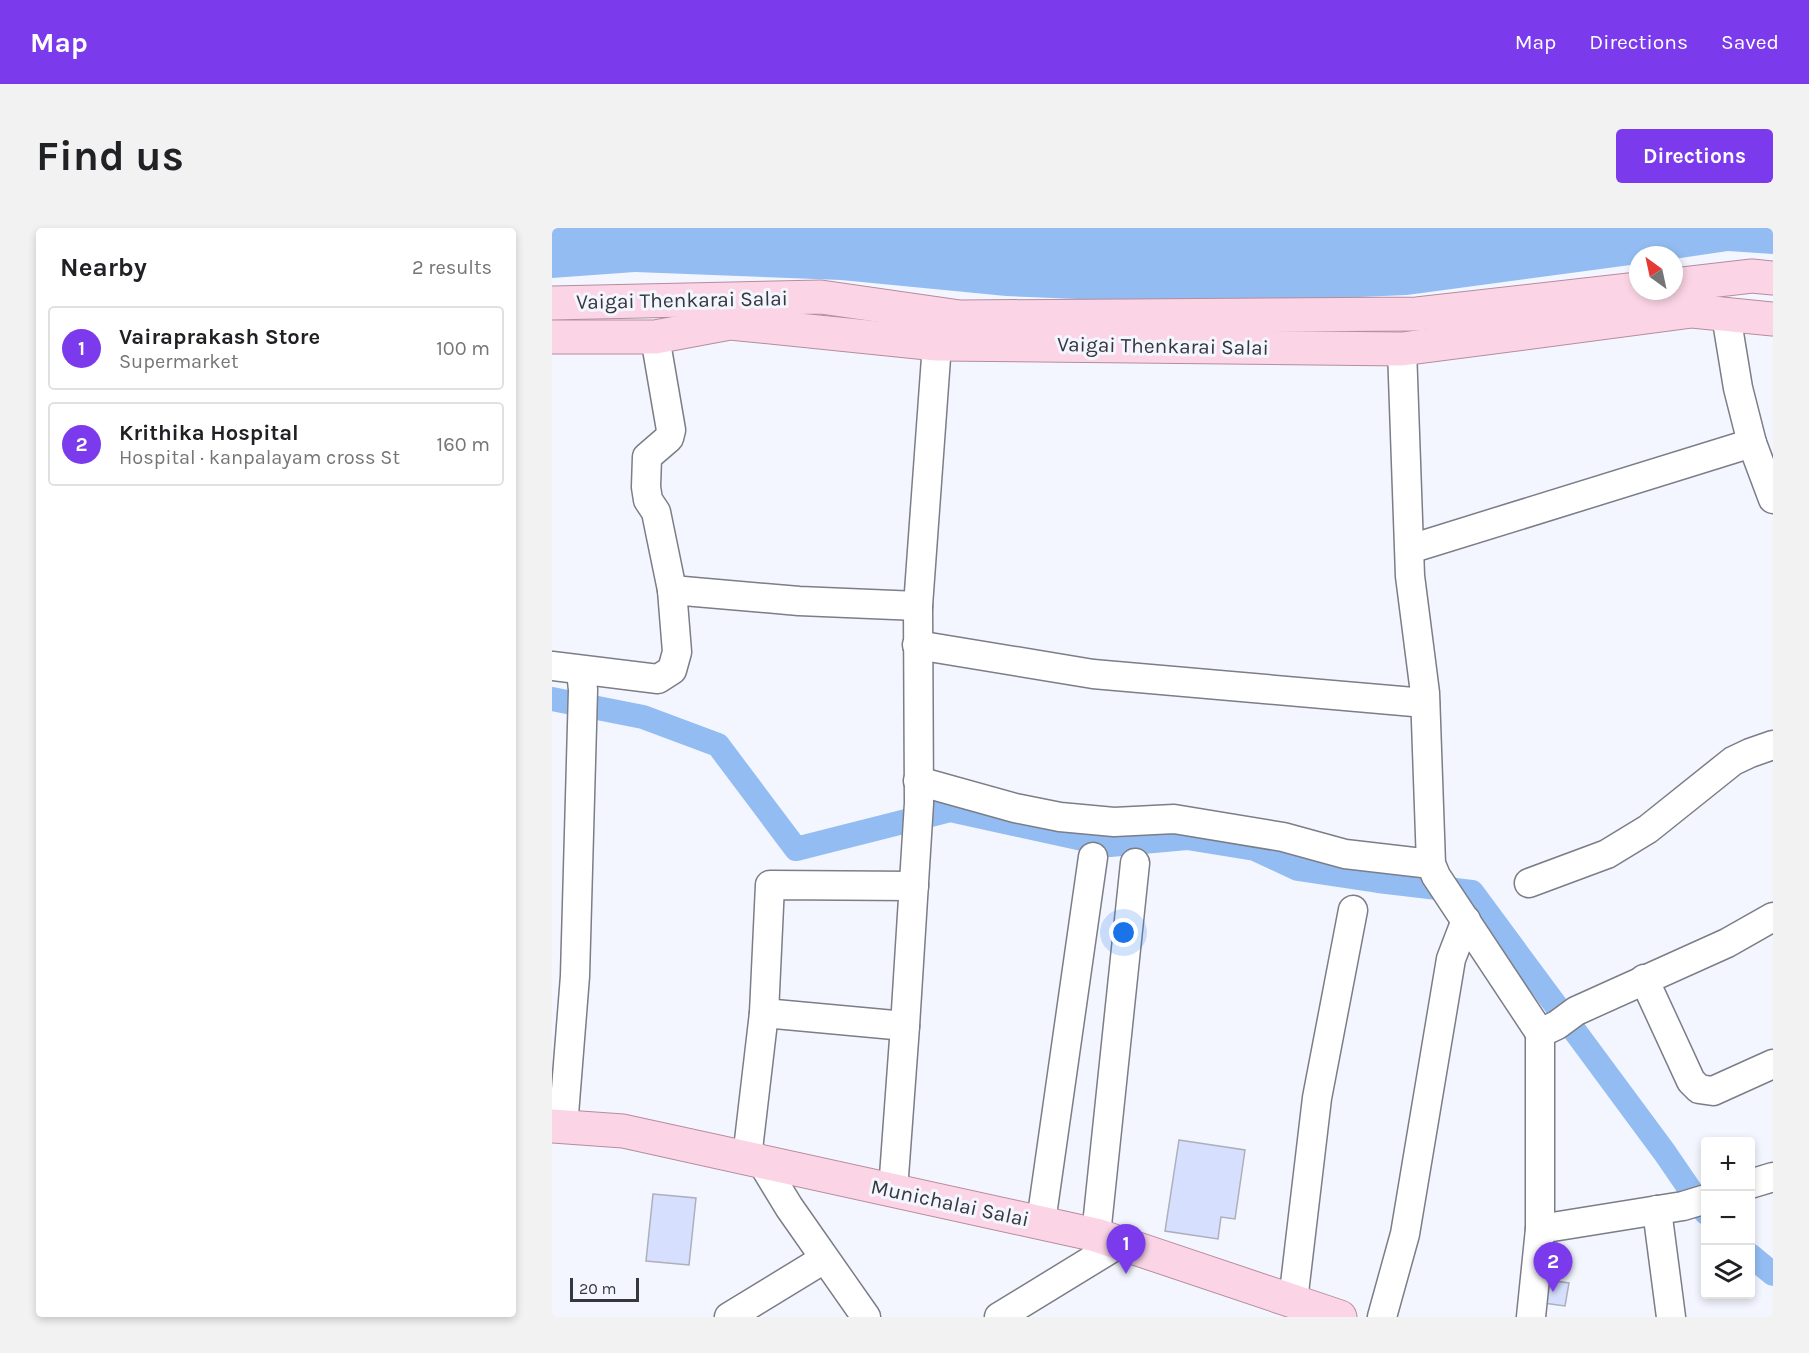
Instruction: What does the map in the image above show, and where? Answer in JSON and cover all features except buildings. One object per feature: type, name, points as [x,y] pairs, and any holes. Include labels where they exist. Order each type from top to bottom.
[{"type":"main road","points":[[1683,284],[1752,276],[1773,278]]},
{"type":"main road","name":"Vaigai Thenkarai Salai","points":[[552,303],[821,297],[960,317],[1405,314],[1629,290]]},
{"type":"main road","name":"Vaigai Thenkarai Salai","points":[[552,337],[655,336],[730,323],[937,344],[1402,349],[1692,311],[1773,319]]},
{"type":"main road","name":"Munichalai Salai","points":[[557,1127],[623,1131],[1041,1222],[1108,1239],[1311,1311]]},
{"type":"street","points":[[1726,315],[1738,388],[1752,443],[1773,499]]},
{"type":"street","points":[[582,692],[658,679],[672,670],[677,652],[672,591],[656,512],[648,500],[646,487],[647,457],[669,438],[671,430],[655,336]]},
{"type":"street","points":[[893,1190],[917,833],[919,792],[918,606],[937,344]]},
{"type":"street","points":[[1402,349],[1410,576],[1425,703],[1434,870],[1461,912],[1558,1023],[1531,1317]]},
{"type":"street","points":[[1410,549],[1752,443]]},
{"type":"street","points":[[672,591],[799,601],[918,606]]},
{"type":"street","points":[[917,645],[1093,674],[1425,703]]},
{"type":"street","points":[[552,666],[582,692]]},
{"type":"street","points":[[557,1127],[575,976],[582,692]]},
{"type":"street","points":[[1529,883],[1607,854],[1648,829],[1733,761],[1773,746]]},
{"type":"street","points":[[919,792],[1060,817],[1114,822],[1174,819],[1283,837],[1346,854],[1434,870]]},
{"type":"street","points":[[1041,1222],[1093,857]]},
{"type":"street","points":[[999,1317],[1108,1239],[1136,863]]},
{"type":"street","points":[[866,1317],[754,1160],[770,885],[914,886]]},
{"type":"street","points":[[1311,1311],[1317,1098],[1353,910]]},
{"type":"street","points":[[1382,1317],[1405,1234],[1461,912]]},
{"type":"street","points":[[1558,1023],[1644,979],[1727,943],[1773,917]]},
{"type":"street","points":[[1644,979],[1691,1081],[1699,1089],[1713,1091],[1773,1064]]},
{"type":"street","points":[[764,1012],[905,1026]]},
{"type":"street","points":[[1755,1182],[1773,1177]]},
{"type":"street","points":[[1540,1229],[1682,1205],[1671,1317]]},
{"type":"street","points":[[729,1317],[824,1259]]},
{"type":"water","points":[[552,228],[1773,228],[1773,254],[1728,251],[1683,258],[1683,246],[1629,246],[1629,265],[1407,295],[1197,304],[1006,296],[841,280],[635,272],[552,278]]},
{"type":"waterway","points":[[552,699],[643,717],[718,745],[796,849],[950,810],[1110,845],[1187,838],[1255,849],[1298,869],[1472,892],[1665,1153],[1701,1206]]},
{"type":"waterway","points":[[1755,1259],[1773,1274]]},
{"type":"place","name":"Vairaprakash Store","points":[[1126,1274]]},
{"type":"place","name":"Krithika Hospital","points":[[1553,1292]]}]
